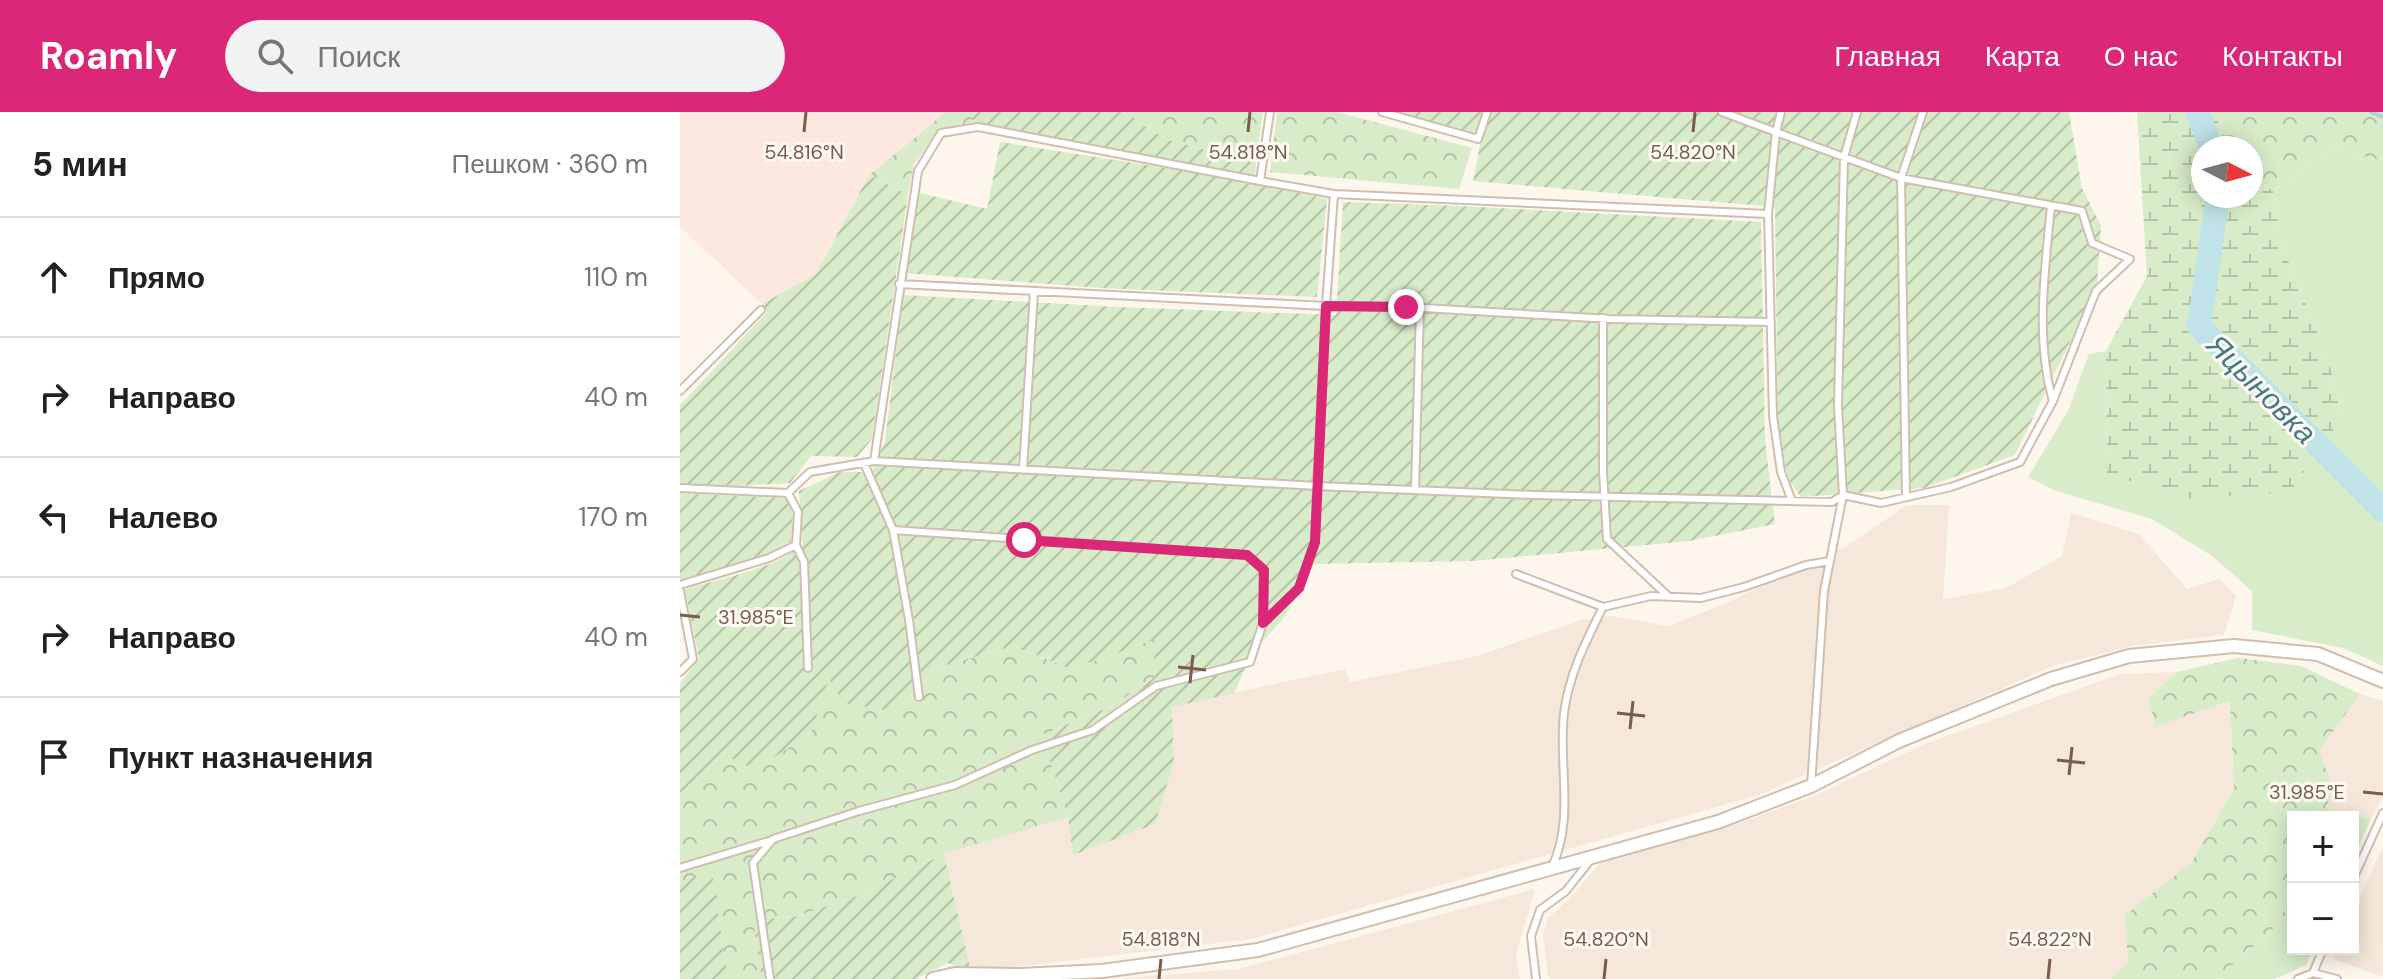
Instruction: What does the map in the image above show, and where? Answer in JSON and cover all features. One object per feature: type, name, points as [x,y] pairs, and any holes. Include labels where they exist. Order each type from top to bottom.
[{"type":"street","points":[[933,979],[955,974],[1102,971],[1258,950],[1718,822],[1811,786],[1899,741],[2051,679],[2129,656],[2234,646],[2318,654],[2383,681]]},
{"type":"lane","points":[[1260,181],[1270,112]]},
{"type":"lane","points":[[1382,112],[1478,139],[1487,112]]},
{"type":"lane","points":[[680,488],[788,493],[810,472],[874,461],[1317,486],[1832,502],[1843,495],[1881,503],[1951,487],[2020,462],[2053,401],[2096,291],[2130,259],[2092,243],[2082,211],[1901,178],[1722,112]]},
{"type":"lane","points":[[1781,112],[1776,132],[1768,214],[1773,416],[1781,472],[1792,501]]},
{"type":"lane","points":[[1811,786],[1824,591],[1843,495],[1838,406],[1844,157],[1857,112]]},
{"type":"lane","points":[[1906,497],[1901,178],[1923,112]]},
{"type":"lane","points":[[874,461],[918,171],[941,133],[978,127],[1334,194],[1768,214]]},
{"type":"lane","points":[[1263,623],[1299,588],[1315,542],[1334,194]]},
{"type":"lane","points":[[2051,206],[2043,289],[2046,378],[2053,401]]},
{"type":"lane","points":[[899,284],[1326,306],[1771,322]]},
{"type":"lane","points":[[1023,470],[1034,291]]},
{"type":"lane","points":[[1415,490],[1420,308]]},
{"type":"lane","points":[[680,391],[761,310]]},
{"type":"lane","points":[[1603,318],[1607,539],[1668,597]]},
{"type":"lane","points":[[864,463],[893,530],[919,697]]},
{"type":"lane","points":[[788,493],[798,512],[796,545],[804,562],[808,668]]},
{"type":"lane","points":[[680,868],[859,811],[955,785],[1032,750],[1093,730],[1156,686],[1250,662],[1263,623],[1264,570],[1247,555],[893,530]]},
{"type":"lane","points":[[680,672],[693,659],[680,588],[769,558],[796,545]]},
{"type":"lane","points":[[1516,574],[1603,607],[1651,596],[1701,598],[1806,565],[1830,561]]},
{"type":"lane","points":[[1552,867],[1561,848],[1566,814],[1564,713],[1576,662],[1603,607]]},
{"type":"lane","points":[[2359,866],[2383,813]]},
{"type":"lane","points":[[770,979],[753,863],[773,839]]},
{"type":"lane","points":[[1536,979],[1531,936],[1540,910],[1566,891],[1594,855]]},
{"type":"lane","points":[[2313,973],[2320,955]]},
{"type":"lane","points":[[2298,979],[2313,973],[2337,979]]},
{"type":"shaded area","points":[[680,112],[946,112],[869,175],[816,274],[762,304],[680,227]]},
{"type":"shaded area","points":[[1907,505],[1949,505],[1943,599],[2006,588],[2062,556],[2071,513],[2139,534],[2187,589],[2219,579],[2236,596],[2224,635],[2133,646],[2055,665],[1759,795],[1251,939],[971,972],[944,854],[1068,817],[1073,854],[1174,762],[1172,706],[1345,669],[1350,682],[1477,656],[1581,620],[1612,616],[1668,626],[1727,603],[1847,546]]},
{"type":"shaded area","points":[[2177,672],[2148,699],[2230,701],[2234,789],[2191,863],[2125,915],[2128,962],[2111,979],[1551,979],[1548,976],[1543,934],[1548,918],[1601,862],[1717,831],[1814,796],[1925,744],[2120,674]]},
{"type":"shaded area","points":[[2360,694],[2383,701],[2383,796],[2371,819],[2359,816],[2359,811],[2325,809],[2334,789],[2319,751]]},
{"type":"shaded area","points":[[2383,846],[2383,977],[2333,959],[2335,955],[2359,955],[2359,900]]},
{"type":"shaded area","points":[[1535,889],[1516,954],[1520,979],[1112,979],[1239,969]]},
{"type":"green space","points":[[946,112],[972,112],[973,122],[940,129],[914,164],[908,195],[869,175]]},
{"type":"green space","points":[[972,112],[1122,112],[1168,140],[1256,163],[1255,177],[973,122]]},
{"type":"green space","points":[[1122,112],[1263,112],[1256,163],[1168,140]]},
{"type":"green space","points":[[1277,112],[1337,112],[1472,148],[1459,189],[1270,172]]},
{"type":"green space","points":[[1392,112],[2069,112],[2082,188],[2101,226],[2097,286],[2015,455],[1924,488],[1801,497],[1789,480],[1778,439],[1775,207],[1473,181],[1481,139]]},
{"type":"green space","points":[[2137,112],[2217,112],[2225,136],[2191,136],[2191,208],[2263,208],[2263,183],[2273,191],[2282,245],[2329,362],[2342,417],[2290,492],[2181,499],[2107,473],[2106,351],[2147,276]]},
{"type":"green space","points":[[2217,112],[2383,112],[2383,161],[2333,148],[2273,191],[2263,183],[2263,136],[2225,136]]},
{"type":"green space","points":[[1000,142],[1249,181],[1327,199],[1317,297],[1101,288],[905,273],[916,192],[987,209]]},
{"type":"green space","points":[[2333,148],[2383,161],[2383,666],[2343,648],[2252,630],[2252,591],[2212,556],[2152,519],[2056,491],[2028,477],[2068,411],[2089,354],[2106,351],[2107,473],[2342,417],[2329,362],[2282,245],[2273,191]]},
{"type":"green space","points":[[869,175],[908,195],[872,439],[857,457],[811,456],[790,483],[736,486],[680,484],[680,405],[767,312],[762,304],[816,274]]},
{"type":"green space","points":[[1343,202],[1761,222],[1765,440],[1775,524],[1689,541],[1473,561],[1314,564],[1286,615],[1253,652],[1234,693],[1172,707],[1174,762],[1155,824],[1073,855],[1068,817],[1042,735],[1112,706],[1155,677],[1154,640],[1071,669],[1013,646],[932,669],[899,712],[843,703],[829,678],[810,735],[754,769],[723,754],[680,793],[680,683],[699,659],[685,589],[746,572],[790,554],[803,545],[799,491],[840,472],[872,472],[885,441],[903,295],[1336,315]]},
{"type":"green space","points":[[680,493],[788,498],[793,511],[791,541],[767,554],[680,580]]},
{"type":"green space","points":[[1154,639],[1156,676],[1112,706],[1042,735],[1068,817],[944,854],[860,895],[794,917],[754,920],[762,979],[728,979],[712,872],[680,882],[680,793],[723,754],[830,677],[899,712],[932,669],[1013,646],[1071,669]]},
{"type":"green space","points":[[2238,658],[2301,666],[2360,694],[2319,751],[2334,789],[2325,811],[2287,811],[2285,918],[2217,979],[2111,979],[2128,962],[2125,915],[2191,863],[2234,789],[2230,701],[2156,726],[2148,699],[2177,672]]},
{"type":"green space","points":[[2359,816],[2371,819],[2359,846]]},
{"type":"green space","points":[[944,854],[971,972],[948,963],[916,979],[762,979],[753,920],[794,917],[860,895]]},
{"type":"green space","points":[[712,871],[728,979],[680,979],[680,882]]},
{"type":"green space","points":[[2287,887],[2287,955],[2310,955],[2306,965],[2275,979],[2217,979],[2285,918]]},
{"type":"waterway","name":"Яцыновка","points":[[2198,112],[2207,136]]},
{"type":"waterway","points":[[2371,112],[2383,117]]},
{"type":"waterway","name":"Яцыновка","points":[[2216,208],[2199,326],[2383,510]]},
{"type":"route","points":[[1024,540],[1247,555],[1264,570],[1263,623],[1299,588],[1315,542],[1326,306],[1406,307]]}]
